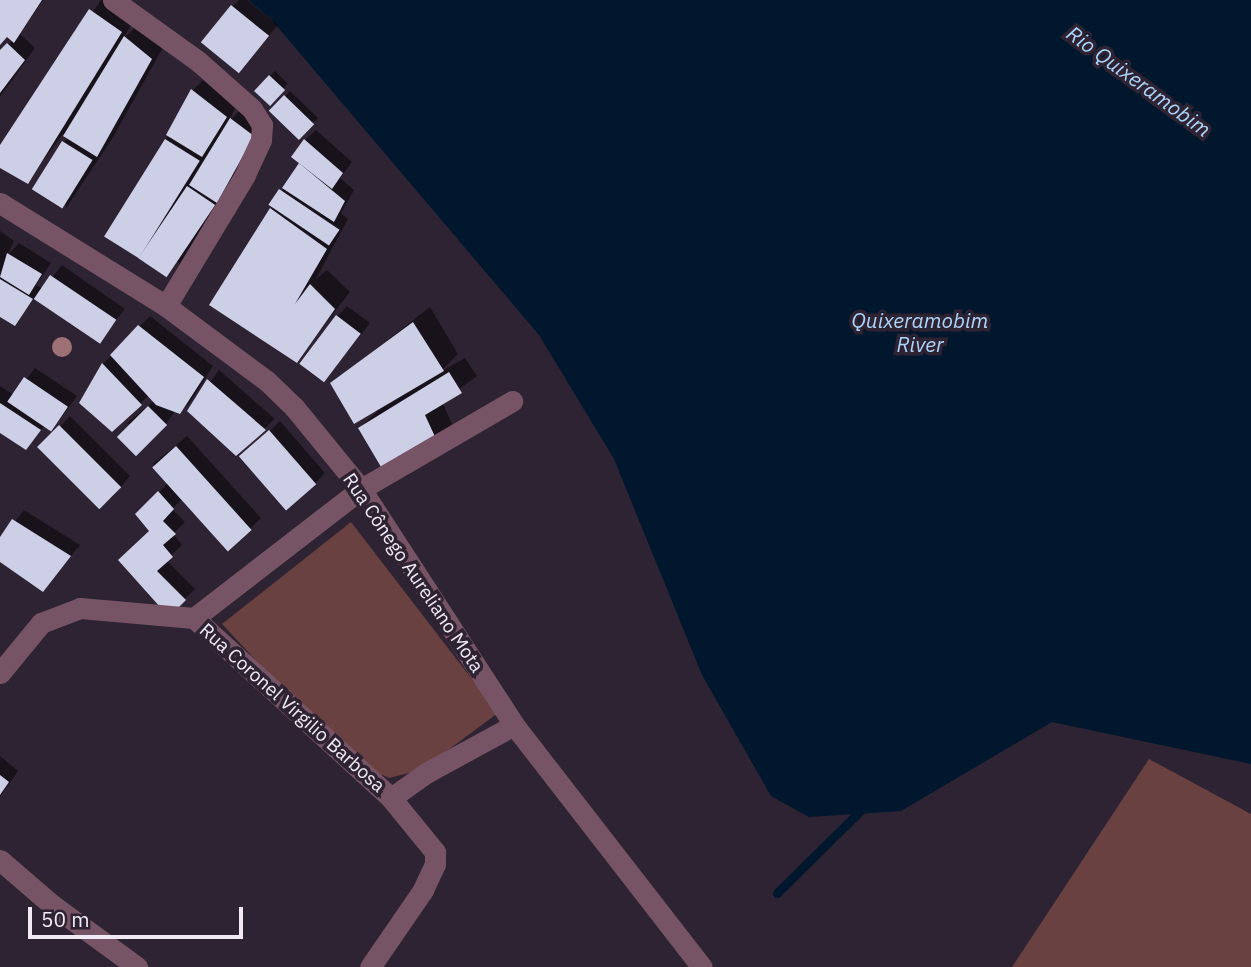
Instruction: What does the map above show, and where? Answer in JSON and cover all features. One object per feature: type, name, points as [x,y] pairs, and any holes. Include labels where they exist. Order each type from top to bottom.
[{"type":"street","points":[[113,0],[198,61],[252,109],[262,125],[261,140],[245,175],[166,306]]},
{"type":"street","name":"Rua Cônego Aureliano Mota","points":[[0,203],[166,306],[267,381],[361,489],[514,725],[698,964]]},
{"type":"street","points":[[0,673],[41,623],[80,608],[194,618],[361,489],[512,401]]},
{"type":"street","name":"Rua Coronel Virgilio Barbosa","points":[[194,618],[391,798],[430,843],[435,864],[370,967]]},
{"type":"street","points":[[391,798],[426,773],[514,725]]},
{"type":"street","points":[[0,860],[51,904],[137,967]]},
{"type":"shaded area","points":[[351,522],[498,713],[421,770],[389,778],[348,759],[222,624]]},
{"type":"shaded area","points":[[1149,759],[1251,814],[1251,967],[1012,967]]},
{"type":"water","name":"Quixeramobim River","points":[[248,0],[1251,0],[1251,764],[1052,722],[901,811],[809,817],[771,796],[702,675],[614,459],[539,335],[270,18]]},
{"type":"building","points":[[0,0],[42,0],[14,43],[7,37],[0,45]]},
{"type":"building","points":[[231,5],[269,36],[239,73],[201,42]]},
{"type":"building","points":[[89,9],[122,32],[28,184],[0,168],[0,145]]},
{"type":"building","points":[[124,36],[152,59],[97,157],[63,136]]},
{"type":"building","points":[[7,43],[25,60],[0,93],[0,50]]},
{"type":"building","points":[[269,75],[285,90],[270,106],[254,91]]},
{"type":"building","points":[[191,89],[227,117],[202,157],[166,135]]},
{"type":"building","points":[[284,95],[314,124],[299,140],[269,111]]},
{"type":"building","points":[[230,118],[254,136],[217,203],[189,185]]},
{"type":"building","points":[[165,139],[200,161],[139,258],[104,237]]},
{"type":"building","points":[[304,139],[343,173],[332,189],[291,157]]},
{"type":"building","points":[[62,141],[93,160],[62,208],[32,189]]},
{"type":"building","points":[[299,163],[345,201],[334,222],[282,188]]},
{"type":"building","points":[[187,186],[215,205],[167,277],[138,258]]},
{"type":"building","points":[[279,189],[340,230],[329,246],[268,205]]},
{"type":"building","points":[[270,208],[327,249],[295,304],[310,284],[335,309],[297,363],[209,305]]},
{"type":"building","points":[[7,253],[42,274],[29,295],[0,277]]},
{"type":"building","points":[[50,275],[116,320],[100,344],[34,299]]},
{"type":"building","points":[[0,279],[33,299],[15,326],[0,317]]},
{"type":"building","points":[[336,315],[361,334],[324,382],[299,364]]},
{"type":"building","points":[[413,322],[444,371],[354,424],[330,383]]},
{"type":"building","points":[[138,325],[204,377],[180,414],[156,405],[110,355]]},
{"type":"building","points":[[102,363],[142,405],[112,432],[79,403]]},
{"type":"building","points":[[449,372],[462,393],[425,415],[437,441],[384,472],[358,428]]},
{"type":"building","points":[[24,377],[68,407],[51,432],[7,402]]},
{"type":"building","points":[[207,379],[266,430],[236,456],[187,411]]},
{"type":"building","points":[[0,403],[41,430],[26,450],[0,433]]},
{"type":"building","points":[[148,406],[167,425],[136,456],[117,437]]},
{"type":"building","points":[[59,425],[121,487],[99,509],[37,447]]},
{"type":"building","points":[[269,430],[316,484],[286,511],[239,456]]},
{"type":"building","points":[[176,446],[252,530],[228,551],[152,467]]},
{"type":"building","points":[[158,491],[174,509],[163,521],[176,534],[163,545],[173,557],[157,571],[186,600],[169,617],[118,560],[149,531],[135,514]]},
{"type":"building","points":[[12,519],[71,556],[43,592],[0,562],[0,537]]},
{"type":"building","points":[[0,775],[9,782],[0,795]]},
{"type":"waterway","points":[[777,893],[863,808]]},
{"type":"water label","name":"Rio Quixeramobim","points":[[1139,81]]}]
